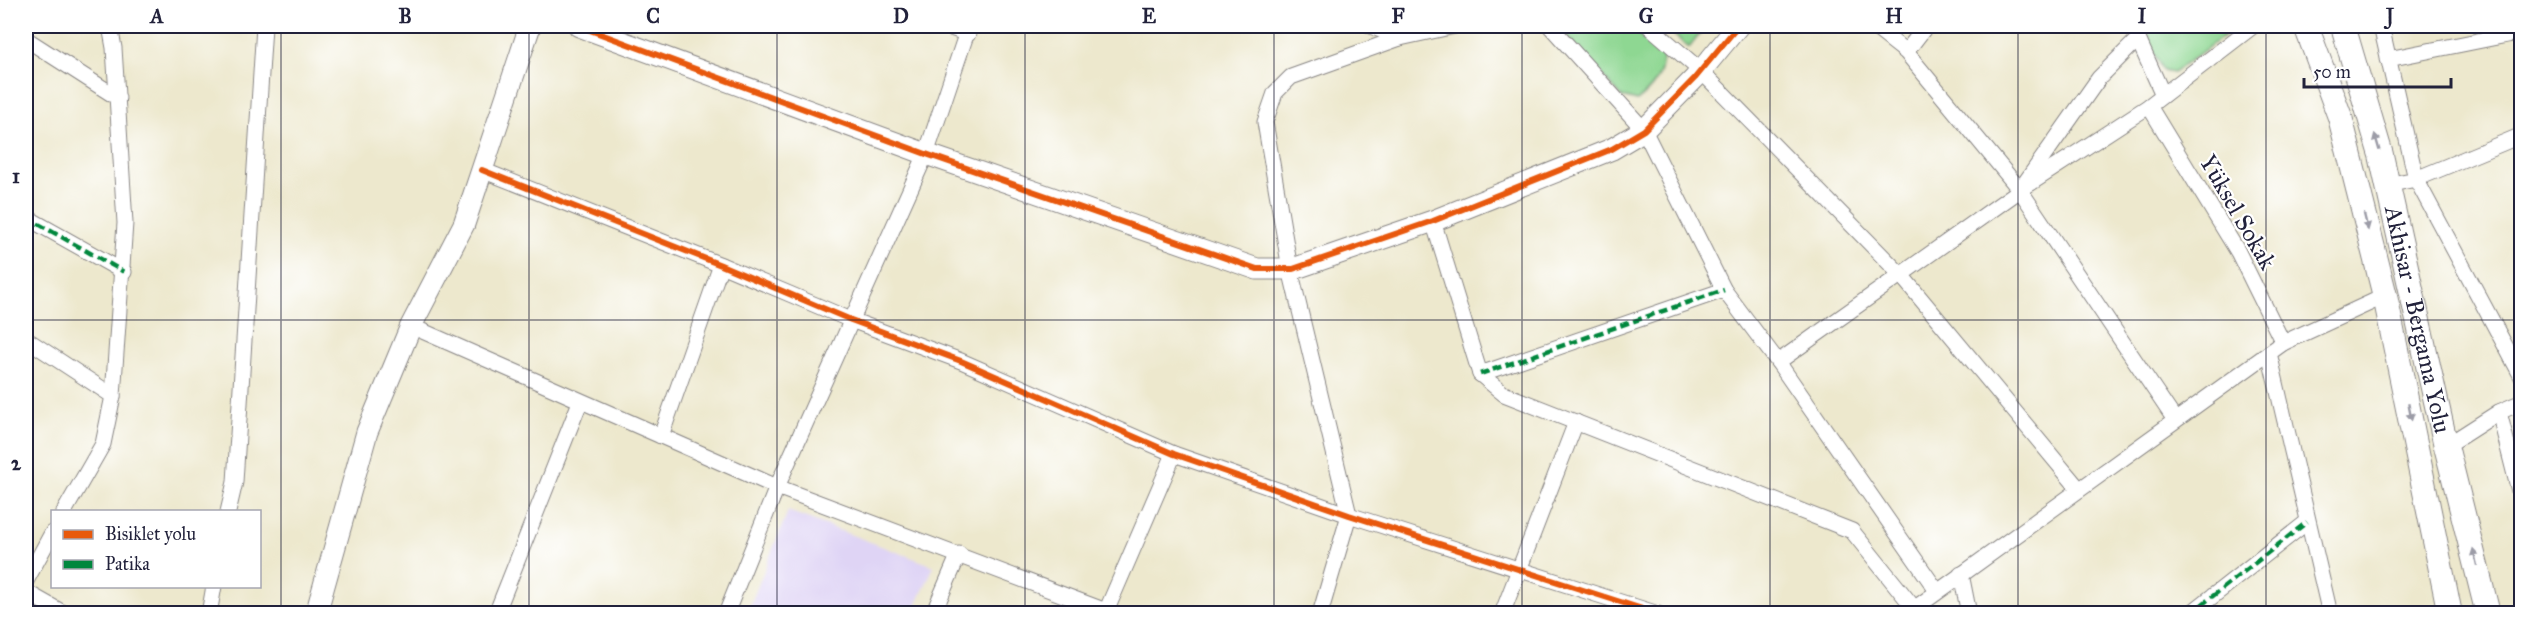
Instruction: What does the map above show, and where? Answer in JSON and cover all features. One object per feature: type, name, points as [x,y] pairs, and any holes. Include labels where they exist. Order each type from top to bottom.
[{"type":"main road","name":"Akhisar - Bergama Yolu","points":[[2307,26],[2340,117],[2385,296],[2450,614]]},
{"type":"main road","name":"Akhisar - Bergama Yolu","points":[[2343,26],[2387,185],[2446,446],[2488,614]]},
{"type":"street","points":[[65,510],[103,444],[113,396],[124,272],[125,223],[110,26]]},
{"type":"street","points":[[228,510],[235,482],[264,26]]},
{"type":"street","points":[[316,614],[367,432],[411,326],[464,224],[530,26]]},
{"type":"street","points":[[579,26],[926,154],[1257,269],[1290,269],[1433,221],[1612,149],[1644,130],[1701,72],[1738,26]]},
{"type":"street","points":[[726,614],[777,487],[926,154],[968,30],[945,26]]},
{"type":"street","points":[[1371,26],[1400,38]]},
{"type":"street","points":[[1320,614],[1348,515],[1290,269],[1264,122],[1275,93],[1291,77],[1400,38],[1455,26]]},
{"type":"street","points":[[1550,26],[1644,130],[1725,290],[1778,362],[1937,591]]},
{"type":"street","points":[[1649,26],[1701,72],[1900,275],[2079,489]]},
{"type":"street","points":[[1873,26],[1906,52],[2020,190],[2175,420]]},
{"type":"street","points":[[1906,52],[1926,26]]},
{"type":"street","points":[[1778,362],[2020,190],[2149,106],[2253,26]]},
{"type":"street","points":[[2381,26],[2416,179],[2522,377]]},
{"type":"street","points":[[2020,190],[2099,78],[2137,32],[2163,95]]},
{"type":"street","points":[[2388,59],[2522,32]]},
{"type":"street","points":[[26,39],[117,98]]},
{"type":"street","name":"Yüksel Sokak","points":[[2149,106],[2238,252],[2283,343]]},
{"type":"street","points":[[2387,185],[2416,179],[2522,135]]},
{"type":"street","points":[[482,170],[722,265],[851,320],[961,361],[1174,454],[1348,515],[1519,568],[1640,611],[1658,614]]},
{"type":"street","points":[[26,217],[124,272]]},
{"type":"street","points":[[1433,221],[1480,374],[1504,394],[1852,531],[1911,611],[2283,343],[2385,296]]},
{"type":"street","points":[[661,436],[722,265]]},
{"type":"street","points":[[1480,374],[1725,290]]},
{"type":"street","points":[[411,326],[777,487],[959,554],[1105,612],[1174,454]]},
{"type":"street","points":[[26,339],[113,396]]},
{"type":"street","points":[[2269,353],[2330,614]]},
{"type":"street","points":[[496,614],[580,402]]},
{"type":"street","points":[[2446,446],[2499,412],[2522,402]]},
{"type":"street","points":[[2499,412],[2522,503]]},
{"type":"street","points":[[1502,614],[1576,422]]},
{"type":"street","points":[[2190,614],[2307,522]]},
{"type":"street","points":[[26,580],[51,535]]},
{"type":"street","points":[[933,614],[959,554]]},
{"type":"street","points":[[1961,574],[1969,614]]},
{"type":"street","points":[[209,614],[214,588]]},
{"type":"street","points":[[26,592],[65,614]]},
{"type":"shaded area","points":[[788,511],[934,566],[913,613],[747,613]]},
{"type":"green space","points":[[1557,26],[1630,26],[1663,56],[1659,76],[1652,87],[1637,101],[1622,97]]},
{"type":"green space","points":[[1664,26],[1706,26],[1689,48]]},
{"type":"green space","points":[[2148,26],[2237,26],[2173,73],[2163,71],[2150,46],[2146,28]]},
{"type":"marked path","points":[[26,217],[124,272]]},
{"type":"marked path","points":[[1480,374],[1724,290]]},
{"type":"marked path","points":[[2190,614],[2307,522]]},
{"type":"cycle path","points":[[579,26],[926,154],[1257,269],[1293,269],[1433,221],[1612,149],[1644,130],[1695,78],[1738,26]]},
{"type":"cycle path","points":[[482,170],[721,265],[851,320],[961,361],[1174,454],[1349,515],[1658,614]]}]
